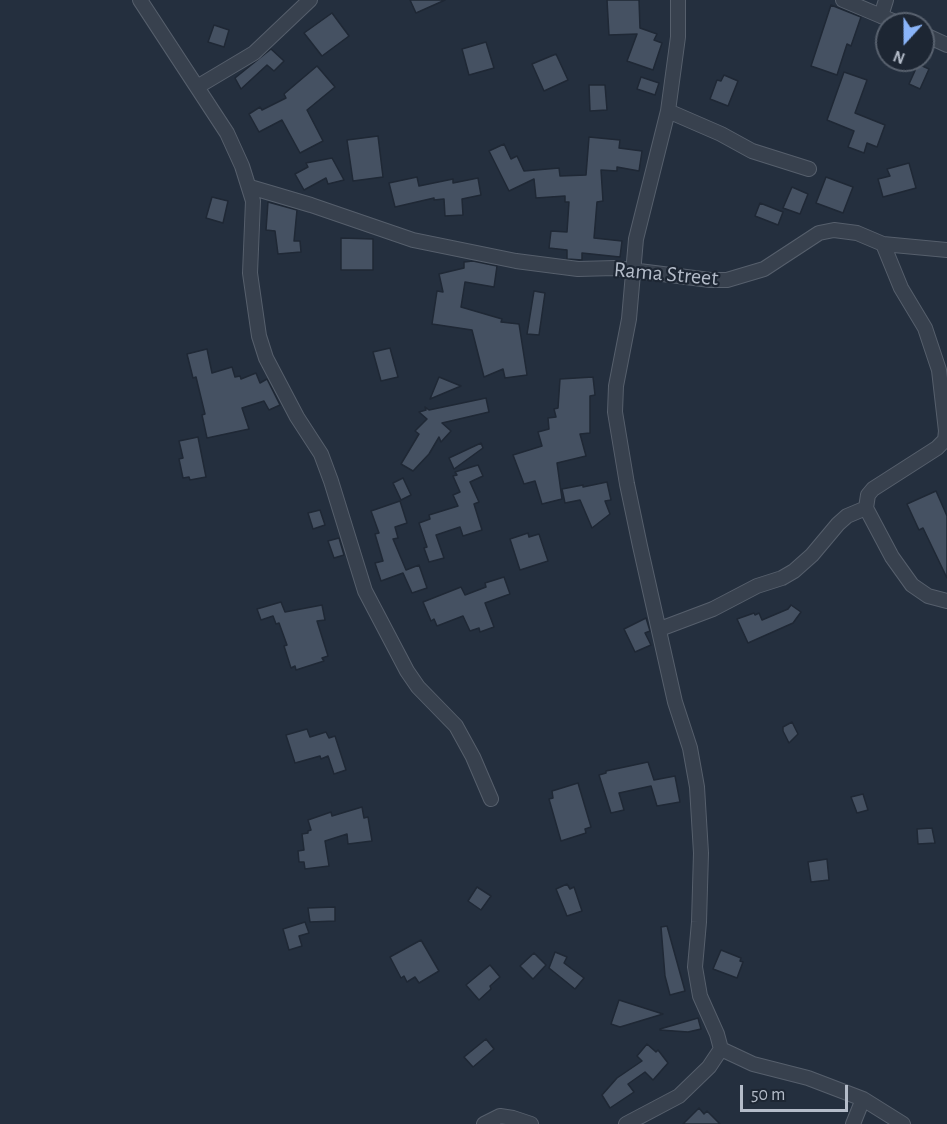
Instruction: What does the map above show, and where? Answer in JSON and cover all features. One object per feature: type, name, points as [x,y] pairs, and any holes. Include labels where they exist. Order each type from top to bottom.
[{"type":"street","points":[[140,0],[226,133],[250,187],[253,201],[250,273],[259,336],[266,358],[297,417],[321,454],[365,591],[407,671],[418,687],[456,726],[473,757],[491,799]]},
{"type":"street","points":[[197,87],[254,53],[310,0]]},
{"type":"street","points":[[626,1124],[679,1096],[709,1067],[721,1049],[717,1034],[700,996],[695,967],[701,853],[697,787],[690,748],[675,702],[627,484],[615,412],[616,386],[629,319],[636,239],[668,111],[678,38],[678,0]]},
{"type":"street","points":[[843,0],[875,13]]},
{"type":"street","points":[[668,111],[721,134],[752,151],[809,169]]},
{"type":"street","name":"Rama Street","points":[[250,187],[311,205],[412,240],[516,261],[578,270],[615,268],[710,280],[727,280],[764,269],[819,233],[834,230],[857,233],[883,244],[947,250]]},
{"type":"street","points":[[883,244],[901,288],[925,328],[939,370],[946,431],[945,440],[937,448],[873,489],[868,495],[866,508],[892,557],[912,585],[928,596],[947,601]]},
{"type":"street","points":[[660,629],[713,609],[757,586],[782,578],[794,571],[812,555],[847,516],[866,508]]},
{"type":"street","points":[[721,1049],[753,1064],[808,1078],[863,1099],[903,1124]]},
{"type":"street","points":[[853,1124],[863,1099]]},
{"type":"street","points":[[487,1123],[500,1116],[531,1124]]},
{"type":"building","points":[[410,0],[445,0],[416,13]]},
{"type":"building","points":[[607,0],[639,0],[640,28],[657,34],[654,40],[662,43],[653,70],[627,61],[637,34],[609,35]]},
{"type":"building","points":[[831,5],[861,17],[851,46],[847,44],[837,75],[811,66]]},
{"type":"building","points":[[332,13],[349,36],[322,56],[304,33]]},
{"type":"building","points":[[214,25],[229,30],[224,47],[208,42]]},
{"type":"building","points":[[486,42],[494,68],[469,75],[462,49]]},
{"type":"building","points":[[271,49],[284,61],[274,71],[267,65],[241,89],[235,78]]},
{"type":"building","points":[[556,54],[568,80],[544,91],[532,64]]},
{"type":"building","points":[[317,66],[335,87],[307,110],[323,141],[300,153],[282,120],[259,132],[249,114],[260,107],[262,110],[286,98],[284,94]]},
{"type":"building","points":[[844,72],[867,80],[855,113],[885,125],[877,147],[867,143],[864,153],[848,147],[854,131],[827,120]]},
{"type":"building","points":[[914,72],[928,72],[920,89],[909,84]]},
{"type":"building","points":[[724,75],[738,81],[728,106],[710,99],[717,80],[721,81]]},
{"type":"building","points":[[641,77],[659,83],[655,95],[637,89]]},
{"type":"building","points":[[589,85],[605,85],[607,110],[590,111]]},
{"type":"building","points":[[378,136],[383,177],[353,181],[347,140]]},
{"type":"building","points":[[589,137],[620,140],[619,148],[642,151],[639,171],[617,167],[617,171],[601,170],[603,201],[597,202],[594,238],[622,241],[620,257],[582,253],[582,260],[567,259],[567,250],[549,248],[551,231],[567,232],[569,202],[565,202],[565,196],[536,198],[534,179],[509,191],[489,151],[504,144],[511,159],[517,156],[524,171],[559,168],[560,176],[586,175]]},
{"type":"building","points":[[332,158],[344,180],[328,184],[326,178],[304,190],[295,174],[308,167],[306,163]]},
{"type":"building","points":[[909,163],[916,188],[883,197],[878,179],[890,176],[887,169]]},
{"type":"building","points":[[417,177],[419,186],[453,179],[453,183],[478,178],[481,195],[462,199],[463,215],[445,216],[444,199],[434,200],[434,198],[395,207],[389,183]]},
{"type":"building","points":[[826,177],[853,187],[843,213],[816,203]]},
{"type":"building","points":[[792,187],[808,194],[800,214],[783,208]]},
{"type":"building","points":[[212,197],[228,201],[223,223],[206,218]]},
{"type":"building","points":[[268,202],[297,210],[294,241],[300,241],[301,252],[278,254],[275,231],[266,230]]},
{"type":"building","points":[[760,203],[783,212],[778,225],[755,216]]},
{"type":"building","points":[[341,238],[373,239],[373,270],[341,270]]},
{"type":"building","points":[[473,261],[497,266],[494,287],[465,282],[461,307],[502,319],[501,322],[519,324],[527,375],[505,378],[503,369],[484,377],[472,330],[432,324],[437,291],[443,292],[439,274],[464,268],[464,262]]},
{"type":"building","points":[[534,291],[545,293],[539,335],[527,334]]},
{"type":"building","points":[[390,348],[398,377],[381,381],[373,352]]},
{"type":"building","points":[[207,349],[212,373],[232,367],[235,377],[240,376],[241,379],[256,373],[260,383],[267,379],[280,405],[269,410],[264,401],[242,408],[249,429],[207,438],[202,415],[205,414],[196,377],[193,378],[187,354]]},
{"type":"building","points":[[439,377],[461,386],[430,399]]},
{"type":"building","points":[[593,377],[595,395],[590,396],[590,433],[580,434],[586,456],[557,463],[562,499],[542,504],[535,481],[524,484],[513,455],[542,446],[538,432],[549,429],[548,418],[556,417],[554,409],[558,408],[560,379]]},
{"type":"building","points":[[486,398],[489,412],[442,423],[451,431],[441,442],[439,437],[429,454],[413,471],[401,464],[419,434],[415,431],[427,419],[419,412],[426,410],[425,407],[429,410]]},
{"type":"building","points":[[198,437],[206,477],[190,480],[189,477],[183,478],[179,459],[183,458],[179,441]]},
{"type":"building","points":[[481,443],[483,448],[454,469],[449,458]]},
{"type":"building","points":[[478,465],[483,476],[470,482],[479,502],[474,504],[482,530],[463,536],[460,527],[436,535],[444,558],[429,562],[419,523],[430,519],[429,515],[458,506],[453,495],[460,492],[453,476],[457,475],[455,472]]},
{"type":"building","points":[[403,478],[411,495],[401,500],[393,483]]},
{"type":"building","points":[[607,482],[611,500],[605,501],[610,514],[592,528],[580,500],[565,503],[562,489]]},
{"type":"building","points":[[936,491],[947,516],[947,578],[923,528],[919,530],[907,504]]},
{"type":"building","points":[[400,501],[407,523],[395,527],[398,538],[393,539],[406,570],[419,565],[427,588],[412,593],[403,573],[381,581],[375,563],[383,561],[375,534],[379,533],[371,511]]},
{"type":"building","points":[[320,510],[325,525],[313,529],[308,513]]},
{"type":"building","points":[[528,533],[529,537],[539,534],[548,561],[520,570],[510,539]]},
{"type":"building","points":[[339,538],[344,555],[334,558],[328,541]]},
{"type":"building","points":[[504,577],[510,594],[485,603],[494,627],[480,632],[479,628],[470,631],[463,616],[437,626],[434,619],[431,621],[423,602],[461,587],[465,595],[486,587],[485,583]]},
{"type":"building","points":[[281,602],[285,612],[322,605],[325,620],[317,621],[328,656],[322,658],[324,661],[296,670],[295,666],[291,668],[284,646],[287,645],[279,623],[276,624],[273,616],[261,620],[257,609]]},
{"type":"building","points":[[791,605],[801,612],[793,623],[748,643],[737,619],[759,613],[762,620],[788,609]]},
{"type":"building","points":[[646,618],[650,631],[645,633],[651,645],[635,652],[624,629]]},
{"type":"building","points":[[792,722],[798,734],[789,743],[783,727]]},
{"type":"building","points":[[307,729],[310,737],[326,732],[329,738],[335,736],[346,770],[334,774],[328,756],[295,763],[286,735]]},
{"type":"building","points":[[648,762],[654,780],[675,776],[680,802],[657,806],[651,786],[619,793],[624,810],[611,813],[599,775],[606,771]]},
{"type":"building","points":[[578,783],[591,827],[585,829],[586,833],[561,841],[549,799],[553,798],[552,791]]},
{"type":"building","points":[[863,794],[868,810],[857,813],[851,797]]},
{"type":"building","points":[[362,807],[364,818],[368,817],[372,841],[348,844],[347,834],[325,841],[329,866],[305,869],[304,862],[299,862],[298,851],[304,850],[302,834],[311,830],[308,820],[331,812],[332,816]]},
{"type":"building","points":[[932,828],[935,843],[918,844],[917,829]]},
{"type":"building","points":[[827,859],[829,880],[811,882],[808,862]]},
{"type":"building","points":[[567,884],[570,889],[574,887],[582,911],[567,916],[556,889]]},
{"type":"building","points":[[477,887],[491,896],[481,910],[468,901]]},
{"type":"building","points":[[335,907],[335,921],[310,922],[308,908]]},
{"type":"building","points":[[305,922],[309,933],[299,936],[302,946],[289,950],[283,929]]},
{"type":"building","points":[[667,926],[685,991],[670,995],[665,976],[661,927]]},
{"type":"building","points":[[421,940],[439,971],[419,983],[415,977],[407,982],[404,976],[401,978],[390,957]]},
{"type":"building","points":[[721,950],[741,958],[740,961],[743,962],[737,978],[713,969]]},
{"type":"building","points":[[555,952],[567,957],[564,963],[584,978],[575,989],[549,968]]},
{"type":"building","points":[[534,953],[546,965],[533,979],[520,966]]},
{"type":"building","points":[[490,965],[500,977],[479,1000],[466,985]]},
{"type":"building","points":[[619,1000],[663,1014],[620,1027],[611,1024]]},
{"type":"building","points":[[698,1018],[701,1029],[688,1032],[660,1030],[660,1029]]},
{"type":"building","points":[[486,1039],[494,1049],[473,1067],[464,1057]]},
{"type":"building","points":[[647,1044],[656,1052],[658,1050],[668,1063],[653,1080],[645,1072],[628,1084],[634,1092],[610,1108],[602,1095],[617,1078],[642,1061],[637,1056]]},
{"type":"building","points":[[699,1108],[704,1114],[707,1111],[720,1124],[683,1124]]}]
